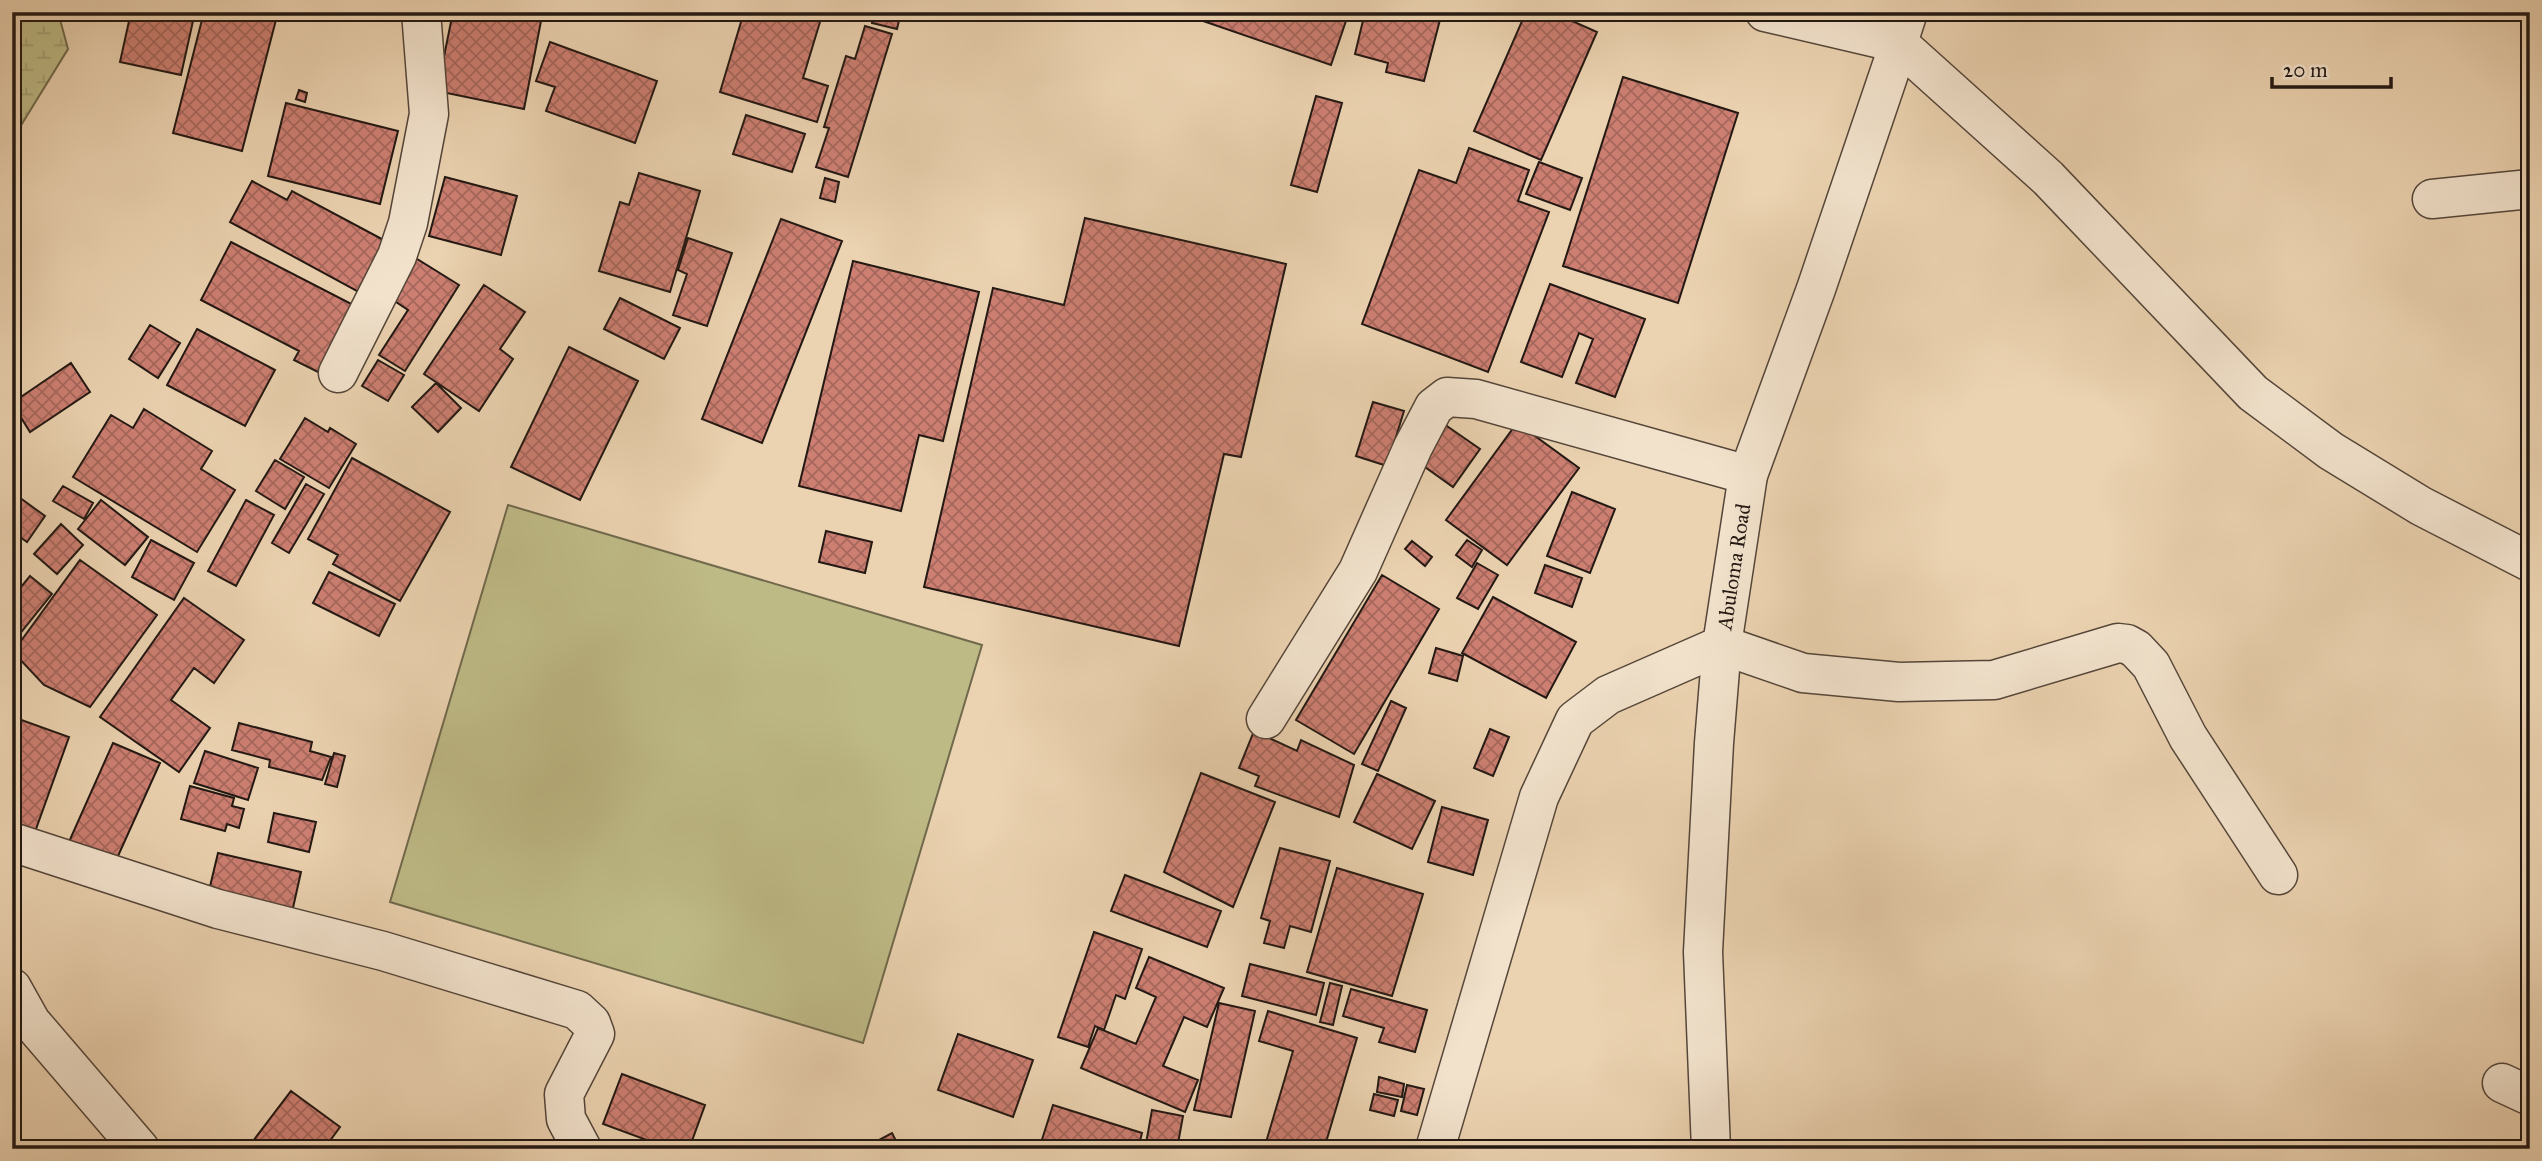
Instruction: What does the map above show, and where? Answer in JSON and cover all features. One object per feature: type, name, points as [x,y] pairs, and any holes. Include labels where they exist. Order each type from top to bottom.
[{"type":"street","points":[[338,373],[397,256],[408,223],[429,114],[421,12]]},
{"type":"street","points":[[1765,12],[1901,33],[2048,178],[2253,393],[2331,451],[2421,506],[2530,562]]},
{"type":"street","name":"Abuloma Road","points":[[1711,1149],[1703,952],[1714,743],[1722,645],[1748,475],[1816,289],[1901,33]]},
{"type":"street","points":[[2432,199],[2530,190]]},
{"type":"street","points":[[1266,719],[1358,571],[1413,447],[1434,407],[1447,397],[1476,399],[1748,475]]},
{"type":"street","points":[[1435,1149],[1539,797],[1575,720],[1608,695],[1722,645],[1803,673],[1899,682],[1994,680],[2118,643],[2127,644],[2136,649],[2151,665],[2188,737],[2278,875]]},
{"type":"street","points":[[12,842],[218,909],[383,951],[577,1010],[591,1023],[595,1034],[564,1094],[566,1119],[582,1149]]},
{"type":"street","points":[[12,988],[31,1022],[140,1149]]},
{"type":"green space","points":[[12,12],[58,12],[68,49],[12,140]]},
{"type":"green space","points":[[508,505],[982,645],[863,1043],[390,902]]},
{"type":"building","points":[[131,12],[195,12],[181,75],[120,62]]},
{"type":"building","points":[[204,12],[278,12],[242,151],[173,133]]},
{"type":"building","points":[[453,12],[495,12],[541,21],[524,109],[437,91]]},
{"type":"building","points":[[744,12],[823,12],[803,78],[828,86],[817,122],[720,92]]},
{"type":"building","points":[[874,12],[901,12],[897,29],[872,23]]},
{"type":"building","points":[[1177,12],[1349,12],[1331,65]]},
{"type":"building","points":[[1365,12],[1427,12],[1441,16],[1424,81],[1386,72],[1388,63],[1355,54]]},
{"type":"building","points":[[1526,12],[1552,12],[1597,32],[1541,160],[1474,131]]},
{"type":"building","points":[[865,26],[892,34],[848,177],[816,167],[829,128],[824,127],[846,56],[855,59]]},
{"type":"building","points":[[550,42],[657,81],[635,143],[546,111],[555,87],[536,81]]},
{"type":"building","points":[[1623,77],[1738,113],[1678,303],[1563,266]]},
{"type":"building","points":[[299,90],[307,93],[305,102],[296,99]]},
{"type":"building","points":[[1316,96],[1342,103],[1317,192],[1291,185]]},
{"type":"building","points":[[286,103],[398,131],[380,204],[268,176]]},
{"type":"building","points":[[746,115],[805,134],[792,172],[733,154]]},
{"type":"building","points":[[1469,148],[1529,170],[1518,201],[1549,212],[1488,372],[1362,324],[1419,170],[1456,183]]},
{"type":"building","points":[[1539,162],[1582,178],[1570,210],[1526,194]]},
{"type":"building","points":[[639,173],[700,191],[670,292],[599,271],[620,202],[629,205]]},
{"type":"building","points":[[445,177],[517,196],[501,255],[429,236]]},
{"type":"building","points":[[825,178],[839,182],[835,202],[820,198]]},
{"type":"building","points":[[252,181],[287,200],[292,191],[393,245],[366,296],[230,222]]},
{"type":"building","points":[[1085,218],[1286,264],[1241,457],[1224,454],[1179,646],[924,587],[993,288],[1064,305]]},
{"type":"building","points":[[781,219],[842,241],[762,443],[702,419]]},
{"type":"building","points":[[688,238],[732,253],[707,326],[673,315],[687,274],[678,270]]},
{"type":"building","points":[[231,242],[361,309],[326,376],[294,360],[299,351],[201,300]]},
{"type":"building","points":[[409,254],[459,285],[405,371],[379,355],[408,310],[384,294]]},
{"type":"building","points":[[853,261],[979,292],[943,441],[919,435],[901,511],[799,486]]},
{"type":"building","points":[[1550,284],[1645,319],[1615,397],[1576,383],[1593,339],[1579,333],[1562,377],[1521,362]]},
{"type":"building","points":[[484,285],[525,312],[500,349],[513,359],[479,411],[424,374]]},
{"type":"building","points":[[620,298],[680,328],[664,359],[604,329]]},
{"type":"building","points":[[150,325],[180,343],[158,378],[129,359]]},
{"type":"building","points":[[197,329],[275,370],[245,426],[167,385]]},
{"type":"building","points":[[569,347],[638,381],[580,500],[511,467]]},
{"type":"building","points":[[378,360],[404,375],[388,401],[362,386]]},
{"type":"building","points":[[71,363],[90,392],[30,432],[12,403]]},
{"type":"building","points":[[436,383],[461,408],[438,432],[412,407]]},
{"type":"building","points":[[1373,402],[1404,411],[1387,466],[1356,456]]},
{"type":"building","points":[[144,409],[212,451],[201,469],[235,490],[197,552],[73,477],[111,415],[133,428]]},
{"type":"building","points":[[305,418],[328,432],[330,428],[356,444],[329,488],[280,459]]},
{"type":"building","points":[[1517,423],[1579,468],[1507,565],[1446,520]]},
{"type":"building","points":[[1444,424],[1480,449],[1453,487],[1418,462]]},
{"type":"building","points":[[352,458],[450,512],[400,601],[333,564],[338,555],[308,539]]},
{"type":"building","points":[[275,460],[304,477],[285,509],[256,491]]},
{"type":"building","points":[[306,484],[324,494],[289,553],[272,543]]},
{"type":"building","points":[[63,486],[93,503],[84,519],[53,501]]},
{"type":"building","points":[[12,492],[45,516],[27,542],[12,531]]},
{"type":"building","points":[[1572,492],[1615,509],[1590,573],[1547,556]]},
{"type":"building","points":[[101,500],[148,537],[125,565],[78,529]]},
{"type":"building","points":[[246,500],[274,515],[236,586],[208,571]]},
{"type":"building","points":[[61,524],[83,545],[57,574],[34,554]]},
{"type":"building","points":[[826,531],[872,542],[865,573],[819,562]]},
{"type":"building","points":[[151,540],[194,563],[174,600],[132,577]]},
{"type":"building","points":[[1467,540],[1482,550],[1472,567],[1456,555]]},
{"type":"building","points":[[1412,541],[1432,557],[1425,566],[1405,549]]},
{"type":"building","points":[[80,560],[157,615],[90,707],[44,685],[13,652]]},
{"type":"building","points":[[1477,563],[1498,575],[1478,609],[1457,598]]},
{"type":"building","points":[[1545,565],[1582,578],[1572,607],[1535,593]]},
{"type":"building","points":[[329,572],[395,604],[379,636],[313,603]]},
{"type":"building","points":[[1382,575],[1439,609],[1354,754],[1296,720]]},
{"type":"building","points":[[30,576],[52,594],[15,640],[12,638],[12,598]]},
{"type":"building","points":[[1493,597],[1576,642],[1546,698],[1462,653]]},
{"type":"building","points":[[184,598],[244,640],[214,683],[194,668],[171,700],[210,728],[179,772],[100,717]]},
{"type":"building","points":[[1436,648],[1463,656],[1457,681],[1429,673]]},
{"type":"building","points":[[1391,701],[1406,708],[1378,771],[1362,764]]},
{"type":"building","points":[[13,717],[69,737],[31,843],[12,837]]},
{"type":"building","points":[[239,723],[312,742],[310,751],[331,757],[322,780],[269,767],[270,760],[232,750]]},
{"type":"building","points":[[1490,729],[1509,737],[1493,776],[1474,768]]},
{"type":"building","points":[[1254,731],[1297,751],[1301,740],[1354,765],[1339,817],[1255,786],[1259,776],[1239,768]]},
{"type":"building","points":[[113,743],[160,763],[114,865],[68,844]]},
{"type":"building","points":[[205,751],[258,768],[248,800],[194,783]]},
{"type":"building","points":[[334,753],[345,756],[337,787],[325,784]]},
{"type":"building","points":[[1201,773],[1275,802],[1233,907],[1164,872]]},
{"type":"building","points":[[1377,774],[1435,801],[1412,849],[1354,822]]},
{"type":"building","points":[[190,786],[234,798],[232,806],[244,809],[239,828],[227,824],[225,831],[181,819]]},
{"type":"building","points":[[1442,807],[1488,820],[1473,875],[1428,862]]},
{"type":"building","points":[[274,813],[316,822],[309,852],[268,842]]},
{"type":"building","points":[[1280,848],[1330,861],[1311,932],[1290,926],[1284,948],[1264,943],[1270,921],[1261,918]]},
{"type":"building","points":[[218,853],[301,872],[286,939],[202,920]]},
{"type":"building","points":[[1337,868],[1423,894],[1392,996],[1307,972]]},
{"type":"building","points":[[1125,875],[1221,911],[1207,947],[1111,911]]},
{"type":"building","points":[[1094,932],[1142,949],[1125,999],[1116,995],[1104,1030],[1095,1026],[1088,1047],[1058,1037]]},
{"type":"building","points":[[1149,957],[1224,988],[1207,1027],[1184,1017],[1163,1066],[1198,1080],[1185,1112],[1081,1068],[1098,1028],[1136,1044],[1156,997],[1136,988]]},
{"type":"building","points":[[1250,964],[1324,983],[1316,1015],[1242,996]]},
{"type":"building","points":[[1330,983],[1342,986],[1333,1025],[1320,1022]]},
{"type":"building","points":[[1351,989],[1427,1010],[1415,1052],[1379,1042],[1384,1028],[1343,1016]]},
{"type":"building","points":[[1219,1003],[1255,1011],[1231,1117],[1194,1110]]},
{"type":"building","points":[[1268,1011],[1357,1038],[1324,1149],[1264,1149],[1293,1051],[1259,1041]]},
{"type":"building","points":[[958,1034],[1033,1060],[1013,1117],[938,1090]]},
{"type":"building","points":[[622,1074],[705,1105],[689,1149],[671,1149],[603,1124]]},
{"type":"building","points":[[1379,1077],[1404,1084],[1402,1097],[1377,1092]]},
{"type":"building","points":[[1407,1085],[1424,1089],[1417,1115],[1401,1111]]},
{"type":"building","points":[[291,1091],[340,1127],[324,1149],[247,1149]]},
{"type":"building","points":[[1374,1094],[1398,1100],[1394,1116],[1370,1110]]},
{"type":"building","points":[[1053,1105],[1142,1133],[1138,1149],[1039,1149]]},
{"type":"building","points":[[1152,1110],[1183,1116],[1177,1149],[1145,1149]]},
{"type":"building","points":[[892,1133],[900,1149],[883,1149],[879,1140]]},
{"type":"building","points":[[1339,1141],[1364,1146],[1363,1149],[1337,1149]]}]
